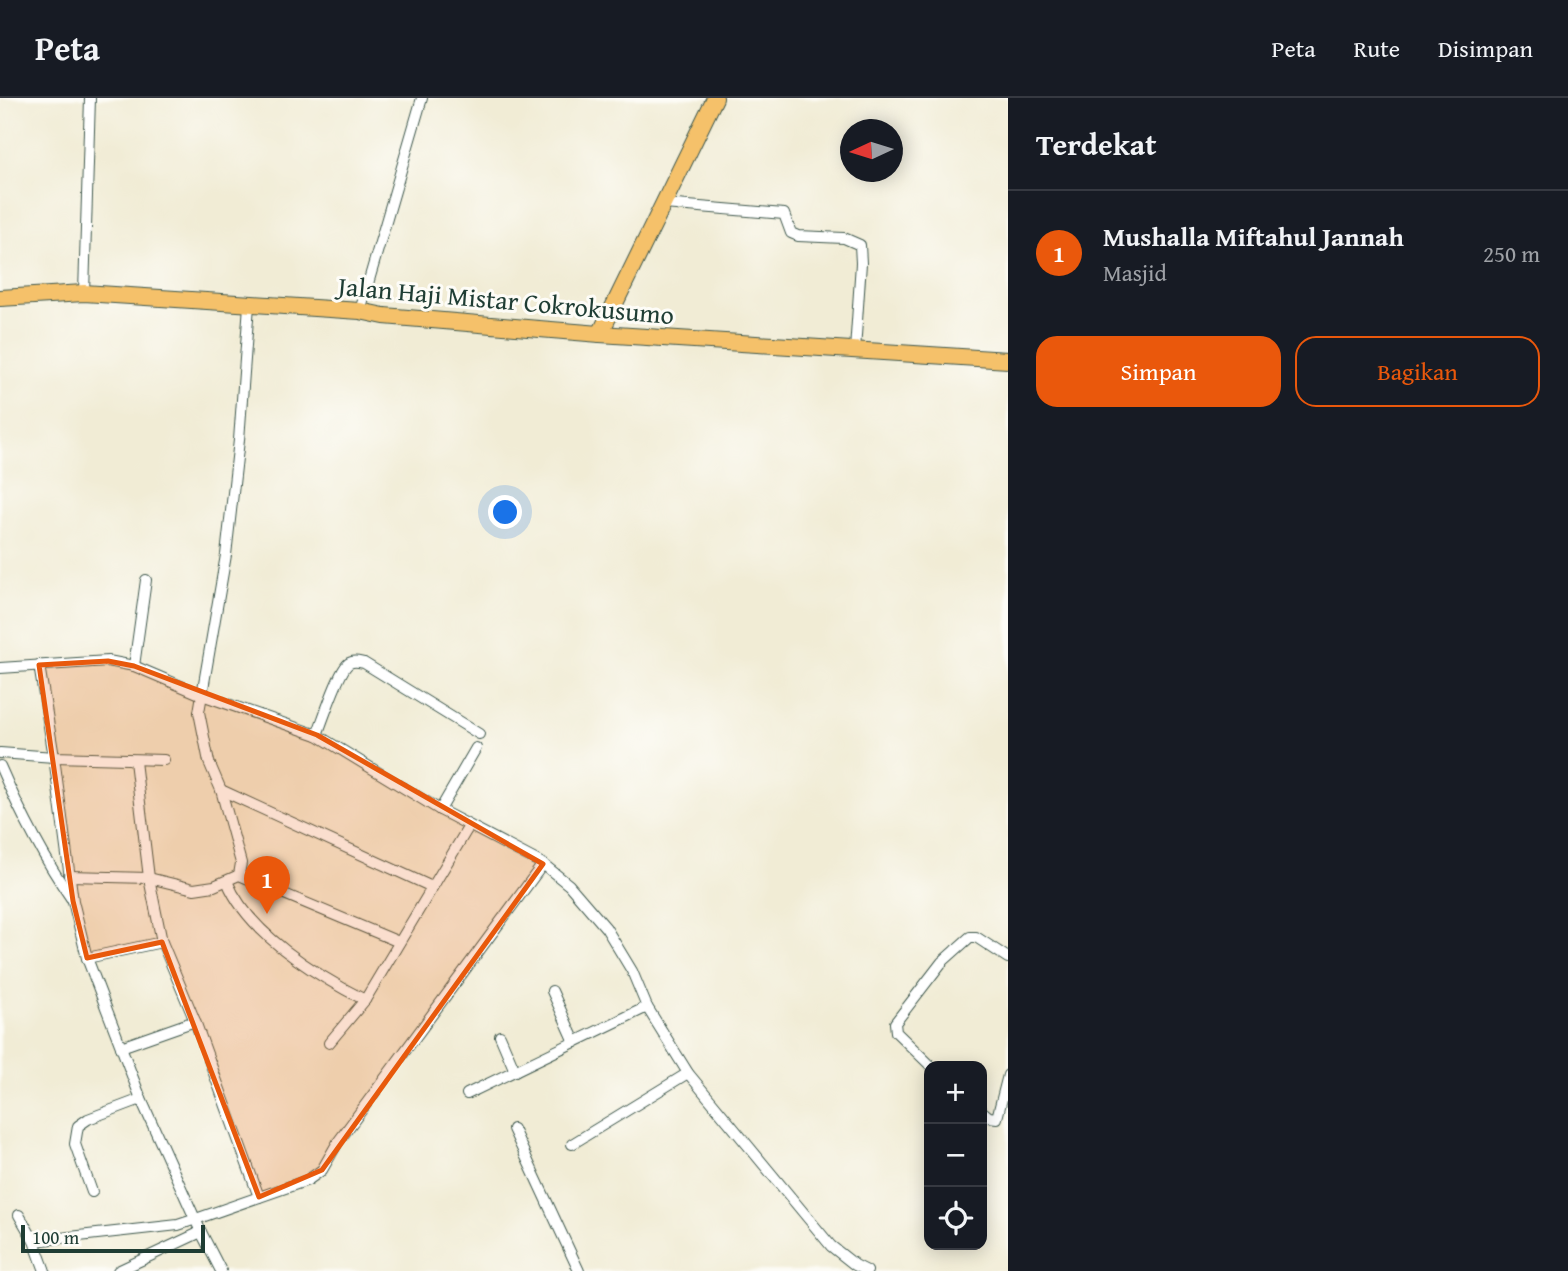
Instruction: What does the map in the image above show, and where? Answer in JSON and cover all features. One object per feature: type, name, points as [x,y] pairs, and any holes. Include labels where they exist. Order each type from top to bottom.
[{"type":"main road","points":[[600,334],[715,98]]},
{"type":"main road","name":"Jalan Haji Mistar Cokrokusumo","points":[[0,298],[84,293],[360,311],[384,316],[600,334],[1008,360]]},
{"type":"street","points":[[84,293],[90,98]]},
{"type":"street","points":[[360,311],[422,98]]},
{"type":"street","points":[[664,204],[784,214],[791,233],[797,236],[855,241],[862,250],[855,350]]},
{"type":"street","points":[[239,875],[241,863],[221,790],[204,744],[200,712],[226,555],[239,440],[249,305]]},
{"type":"street","points":[[134,666],[146,580]]},
{"type":"street","points":[[0,668],[108,662],[134,666],[202,695],[317,735],[440,810],[543,864],[569,885],[606,928],[632,971],[648,1007],[688,1073],[831,1246],[867,1271]]},
{"type":"street","points":[[317,735],[341,675],[347,664],[354,662],[364,663],[479,734]]},
{"type":"street","points":[[38,665],[54,757],[73,901],[87,958],[141,1099],[221,1271]]},
{"type":"street","points":[[440,810],[476,748]]},
{"type":"street","points":[[0,753],[135,761],[164,760]]},
{"type":"street","points":[[135,761],[149,878],[162,942],[195,1021],[259,1196]]},
{"type":"street","points":[[0,766],[39,847],[73,901]]},
{"type":"street","points":[[221,790],[432,887]]},
{"type":"street","points":[[329,1043],[365,1000],[469,826]]},
{"type":"street","points":[[34,1241],[178,1225],[298,1184],[322,1170],[338,1142],[543,864]]},
{"type":"street","points":[[69,876],[149,878],[194,889],[214,886],[239,875],[399,942]]},
{"type":"street","points":[[227,881],[234,899],[275,940],[331,983],[365,1000]]},
{"type":"street","points":[[926,1061],[896,1032],[895,1023],[942,962],[970,937],[976,937],[1008,958]]},
{"type":"street","points":[[87,958],[162,942]]},
{"type":"street","points":[[552,991],[575,1042]]},
{"type":"street","points":[[467,1094],[648,1007]]},
{"type":"street","points":[[121,1047],[195,1021]]},
{"type":"street","points":[[500,1036],[515,1071]]},
{"type":"street","points":[[572,1144],[688,1073]]},
{"type":"street","points":[[987,1115],[993,1119],[997,1118],[1008,1075]]},
{"type":"street","points":[[92,1192],[75,1144],[78,1126],[88,1119],[141,1099]]},
{"type":"street","points":[[513,1129],[579,1271]]},
{"type":"street","points":[[19,1214],[34,1241],[45,1271]]},
{"type":"street","points":[[118,1271],[201,1232]]},
{"type":"highlighted area","points":[[108,661],[134,666],[317,735],[543,864],[322,1170],[259,1197],[162,942],[87,958],[73,901],[39,665]]},
{"type":"place","name":"Mushalla Miftahul Jannah","points":[[267,914]]}]
